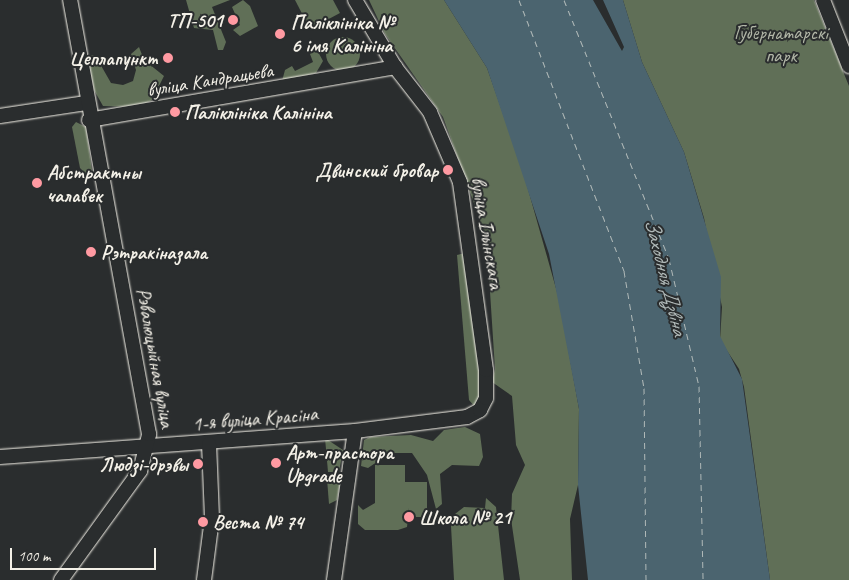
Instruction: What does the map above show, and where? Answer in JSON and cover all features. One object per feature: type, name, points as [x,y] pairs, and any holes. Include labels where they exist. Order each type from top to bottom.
[{"type":"street","name":"Рэвалюцыйная вуліца","points":[[61,580],[140,471],[148,446],[148,423],[89,120],[70,0]]},
{"type":"street","name":"вуліца Ільінскага","points":[[355,0],[395,67],[430,112],[460,182],[486,370],[486,398],[480,410]]},
{"type":"street","points":[[823,0],[849,66]]},
{"type":"street","name":"вуліца Кандрацьева","points":[[89,120],[395,67]]},
{"type":"street","points":[[0,116],[86,103]]},
{"type":"street","name":"1-я вуліца Красіна","points":[[0,457],[148,446],[209,444],[355,431],[467,417],[480,410]]},
{"type":"street","points":[[334,580],[355,431]]},
{"type":"street","points":[[204,580],[212,518],[209,444]]},
{"type":"green space","points":[[186,0],[230,0],[212,7],[226,42],[223,50],[218,50],[213,30],[194,28]]},
{"type":"green space","points":[[243,0],[250,6],[258,26],[240,36],[233,30],[240,25],[232,7]]},
{"type":"green space","points":[[295,0],[333,0],[340,13],[310,29]]},
{"type":"green space","points":[[369,0],[444,0],[487,68],[522,168],[559,299],[579,409],[578,485],[570,519],[572,580],[520,580],[511,519],[512,494],[525,465],[516,445],[512,396],[492,382],[495,369],[488,261],[480,220],[443,117],[385,34]]},
{"type":"green space","name":"Губернатарскі парк","points":[[623,0],[814,0],[849,86],[849,580],[770,580],[744,387],[739,369],[720,340],[722,307],[704,218],[684,152],[642,62]]},
{"type":"green space","points":[[343,37],[350,38],[355,42],[359,47],[359,61],[355,66],[350,70],[343,71],[336,70],[331,66],[327,61],[326,54],[327,47],[331,42],[336,38]]},
{"type":"green space","points":[[139,47],[144,60],[164,76],[152,100],[138,107],[103,106],[94,90],[87,56],[95,55],[111,83],[123,85],[133,81],[136,70],[131,54]]},
{"type":"green space","points":[[317,50],[323,61],[316,73],[282,81],[285,70],[292,66],[295,71],[313,62],[310,54]]},
{"type":"green space","points":[[76,122],[86,127],[92,171],[87,175],[80,168],[72,127]]},
{"type":"green space","points":[[465,253],[482,398],[475,407],[469,400],[457,255]]},
{"type":"green space","points":[[465,427],[480,434],[483,457],[479,466],[452,465],[440,474],[442,504],[436,509],[427,475],[412,453],[390,453],[368,468],[361,466],[364,440],[370,437],[411,435],[433,441],[444,430]]},
{"type":"green space","points":[[325,438],[343,450],[339,472],[328,472]]},
{"type":"green space","points":[[375,465],[405,465],[405,482],[427,482],[427,517],[409,517],[409,508],[407,527],[398,530],[365,530],[358,524],[358,505],[363,510],[375,503]]},
{"type":"green space","points":[[327,479],[341,479],[337,500],[329,504]]},
{"type":"green space","points":[[486,498],[496,507],[504,580],[454,580],[451,526],[455,514],[464,507],[485,508]]},
{"type":"water","name":"Заходняя Дзвіна","points":[[444,0],[593,0],[622,51],[624,47],[603,0],[623,0],[642,62],[684,152],[721,277],[720,336],[742,379],[770,580],[588,580],[578,485],[579,409],[549,254],[487,68]]},
{"type":"ferry route","points":[[519,0],[624,271],[644,388],[646,580]]},
{"type":"ferry route","points":[[564,0],[669,259],[699,386],[703,580]]},
{"type":"place","name":"ТП-501","points":[[233,20]]},
{"type":"place","name":"Паліклініка № 6 імя Калініна","points":[[280,34]]},
{"type":"place","name":"Цеплапункт","points":[[168,58]]},
{"type":"place","name":"Паліклініка Калініна","points":[[175,112]]},
{"type":"place","name":"Двинский бровар","points":[[448,170]]},
{"type":"place","name":"Абстрактны чалавек","points":[[37,183]]},
{"type":"place","name":"Рэтракіназала","points":[[91,252]]},
{"type":"place","name":"Арт-прастора Upgrade","points":[[276,463]]},
{"type":"place","name":"Людзі-дрэвы","points":[[198,464]]},
{"type":"place","name":"Школа № 21","points":[[409,517]]},
{"type":"place","name":"Веста № 74","points":[[203,522]]}]
